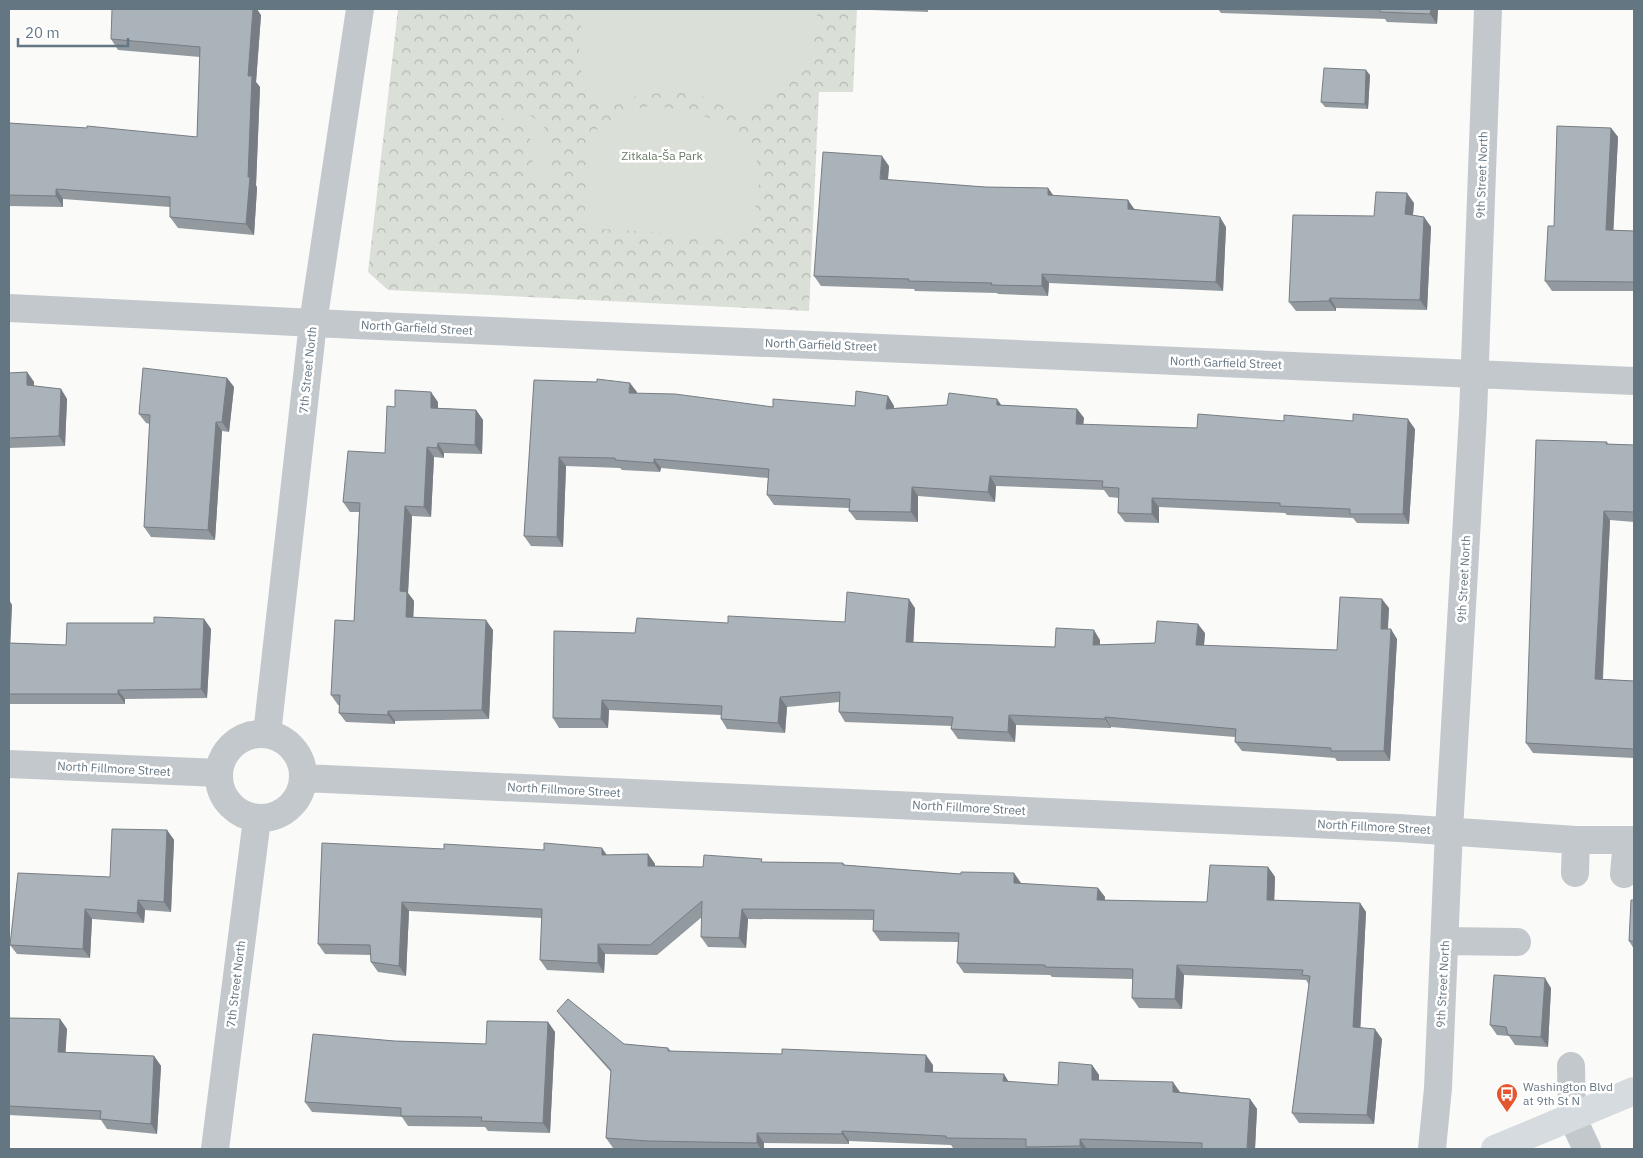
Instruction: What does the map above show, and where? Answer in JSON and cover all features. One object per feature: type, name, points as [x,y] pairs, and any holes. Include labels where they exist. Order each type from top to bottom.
[{"type":"main road","points":[[1494,1149],[1634,1091]]},
{"type":"street","name":"7th Street North","points":[[268,734],[313,323],[360,9]]},
{"type":"street","name":"9th Street North","points":[[1432,1149],[1438,1088],[1449,830],[1475,374],[1488,9]]},
{"type":"street","name":"North Garfield Street","points":[[9,308],[1634,381]]},
{"type":"street","points":[[253,734],[268,734],[279,737],[289,744],[297,754],[302,765],[304,778],[301,791],[294,804],[271,818],[257,818],[244,815],[229,804],[220,786],[219,773],[222,760],[229,748],[240,739],[253,734]]},
{"type":"street","name":"North Fillmore Street","points":[[9,764],[219,773]]},
{"type":"street","name":"North Fillmore Street","points":[[304,778],[1449,830],[1576,840],[1630,840]]},
{"type":"street","name":"7th Street North","points":[[215,1149],[257,818]]},
{"type":"street","points":[[1575,873],[1576,840]]},
{"type":"street","points":[[1624,874],[1630,840]]},
{"type":"street","points":[[1445,941],[1517,942]]},
{"type":"street","points":[[1571,1066],[1572,1117],[1587,1149]]},
{"type":"green space","name":"Zitkala-Ša Park","points":[[398,9],[857,9],[853,92],[819,92],[809,311],[388,290],[368,272]]},
{"type":"green space","points":[[582,9],[818,9],[813,50],[805,70],[767,103],[751,109],[737,110],[704,97],[672,91],[606,101],[589,89],[578,64]]},
{"type":"green space","points":[[651,106],[701,115],[717,122],[732,130],[745,141],[754,154],[759,170],[757,200],[750,220],[737,237],[584,228],[591,129],[609,130],[611,120],[634,109]]},
{"type":"green space","points":[[499,110],[527,114],[546,129],[551,140],[553,152],[548,180],[537,177],[534,172],[532,166],[534,148],[521,126],[504,119]]},
{"type":"building","points":[[112,9],[253,9],[248,76],[252,76],[248,177],[250,177],[246,224],[170,217],[170,197],[56,189],[56,196],[9,195],[9,123],[87,128],[87,126],[197,137],[200,47],[111,39]]},
{"type":"building","points":[[1380,9],[1431,9],[1430,14],[1380,12]]},
{"type":"building","points":[[1324,68],[1366,70],[1365,104],[1321,102]]},
{"type":"building","points":[[1557,126],[1611,128],[1606,230],[1634,231],[1634,282],[1545,281],[1548,226],[1554,226]]},
{"type":"building","points":[[823,152],[882,156],[880,179],[985,187],[1048,188],[1048,195],[1128,200],[1128,209],[1220,217],[1216,282],[1042,274],[1042,286],[814,276]]},
{"type":"building","points":[[1376,192],[1407,193],[1405,214],[1424,217],[1420,300],[1330,298],[1329,301],[1289,302],[1293,215],[1374,216]]},
{"type":"building","points":[[143,368],[227,378],[222,422],[216,422],[208,530],[144,527],[150,415],[139,414]]},
{"type":"building","points":[[27,372],[27,385],[61,389],[59,436],[9,438],[9,373]]},
{"type":"building","points":[[597,379],[630,383],[629,393],[675,394],[773,407],[773,399],[855,406],[856,391],[888,396],[886,409],[947,405],[949,393],[997,399],[997,405],[1077,409],[1076,424],[1197,428],[1198,414],[1284,421],[1284,415],[1353,421],[1353,414],[1408,419],[1403,514],[1350,514],[1350,509],[1280,506],[1280,503],[1152,498],[1152,514],[1118,513],[1119,488],[1102,487],[1103,481],[990,476],[988,492],[912,487],[911,512],[849,511],[850,499],[767,495],[769,469],[654,459],[654,463],[615,460],[615,458],[559,457],[557,537],[524,536],[534,380],[597,382]]},
{"type":"building","points":[[395,390],[431,392],[431,408],[476,410],[475,445],[438,443],[437,448],[427,447],[424,507],[405,506],[400,591],[407,592],[406,617],[486,620],[482,710],[388,711],[388,715],[339,713],[340,695],[331,695],[335,620],[354,621],[360,503],[343,502],[348,451],[385,453],[387,406],[395,407]]},
{"type":"building","points":[[1536,440],[1607,442],[1606,444],[1634,445],[1634,512],[1604,511],[1595,679],[1634,681],[1634,749],[1526,743]]},
{"type":"building","points":[[847,592],[909,599],[906,642],[1055,647],[1056,628],[1094,630],[1093,645],[1155,643],[1157,621],[1198,624],[1196,645],[1337,650],[1340,597],[1382,599],[1381,629],[1391,629],[1384,751],[1331,751],[1331,748],[1235,742],[1236,729],[1105,717],[1105,719],[1009,715],[1008,732],[951,729],[953,717],[839,712],[840,692],[780,697],[778,723],[721,719],[722,706],[602,700],[601,719],[553,718],[554,631],[635,633],[637,618],[728,623],[728,616],[845,622]]},
{"type":"building","points":[[154,617],[204,619],[201,689],[118,690],[118,694],[9,694],[9,643],[66,645],[67,623],[154,623]]},
{"type":"building","points":[[112,829],[167,830],[164,902],[138,900],[137,913],[85,909],[83,949],[10,945],[18,873],[110,877]]},
{"type":"building","points":[[322,843],[444,849],[444,844],[544,850],[544,843],[602,848],[602,855],[648,854],[648,866],[703,867],[704,855],[762,859],[761,862],[843,863],[843,865],[961,874],[961,872],[1014,873],[1014,883],[1098,888],[1097,900],[1207,902],[1210,865],[1268,867],[1267,900],[1360,903],[1353,1027],[1375,1029],[1367,1115],[1292,1113],[1310,976],[1302,975],[1303,970],[1177,965],[1175,999],[1132,998],[1133,969],[957,963],[959,933],[873,931],[874,910],[742,909],[739,938],[701,937],[702,901],[650,945],[598,944],[598,963],[540,960],[542,909],[402,902],[399,966],[371,962],[370,945],[318,944]]},
{"type":"building","points":[[1631,900],[1634,900],[1634,941],[1629,941]]},
{"type":"building","points":[[1494,975],[1545,978],[1541,1037],[1508,1035],[1506,1027],[1490,1025]]},
{"type":"building","points":[[568,999],[624,1044],[668,1048],[668,1051],[782,1054],[782,1049],[926,1055],[925,1072],[1004,1074],[1003,1081],[1058,1085],[1059,1062],[1092,1065],[1092,1080],[1173,1082],[1173,1092],[1250,1099],[1247,1149],[1202,1149],[1202,1143],[1080,1139],[1080,1146],[1026,1147],[1026,1139],[946,1138],[946,1136],[842,1131],[842,1134],[757,1133],[757,1143],[648,1141],[606,1138],[611,1070],[557,1011]]},
{"type":"building","points":[[9,1018],[60,1019],[58,1052],[154,1056],[151,1124],[100,1119],[101,1111],[9,1106]]},
{"type":"building","points":[[487,1021],[548,1022],[543,1123],[481,1121],[482,1117],[401,1116],[401,1108],[305,1102],[313,1034],[395,1041],[486,1044]]},
{"type":"place","name":"Washington Blvd at 9th St N","points":[[1507,1113]]}]
